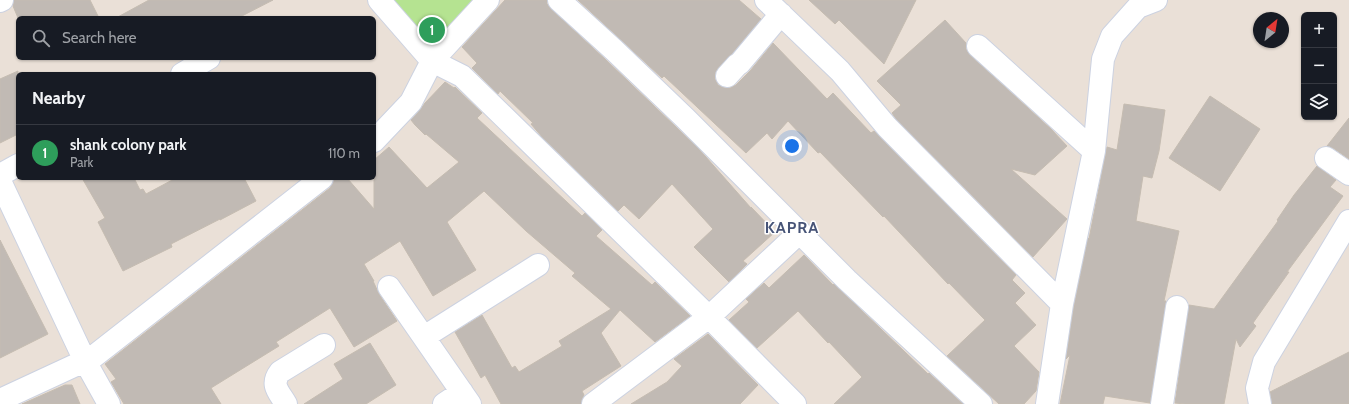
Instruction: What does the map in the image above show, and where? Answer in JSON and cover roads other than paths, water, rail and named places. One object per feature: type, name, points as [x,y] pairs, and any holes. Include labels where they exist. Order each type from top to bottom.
[{"type":"street","points":[[379,0],[432,60],[462,76],[709,317],[795,404]]},
{"type":"street","points":[[376,140],[411,102],[432,60],[488,0]]},
{"type":"street","points":[[559,0],[614,50],[727,158],[847,280],[981,404]]},
{"type":"street","points":[[1047,404],[1062,304],[1094,151],[1103,59],[1112,36],[1138,7],[1156,0]]},
{"type":"street","points":[[727,76],[740,63],[774,7],[840,71],[888,127],[1062,304]]},
{"type":"street","points":[[978,46],[1094,151]]},
{"type":"street","points":[[185,72],[206,60]]},
{"type":"street","points":[[1326,158],[1349,174]]},
{"type":"street","points":[[0,175],[16,166]]},
{"type":"street","points":[[0,400],[93,357],[319,180]]},
{"type":"street","points":[[0,181],[85,361],[109,404]]},
{"type":"street","points":[[1260,404],[1257,388],[1264,362],[1349,221]]},
{"type":"street","points":[[593,404],[709,317],[800,232]]},
{"type":"street","points":[[424,337],[538,266]]},
{"type":"street","points":[[389,287],[466,398],[444,404]]},
{"type":"street","points":[[1162,404],[1177,307]]},
{"type":"street","points":[[286,404],[275,386],[275,379],[280,372],[324,344]]},
{"type":"place","name":"shank colony park","points":[[432,30]]},
{"type":"district","name":"KAPRA","points":[[792,227]]}]
